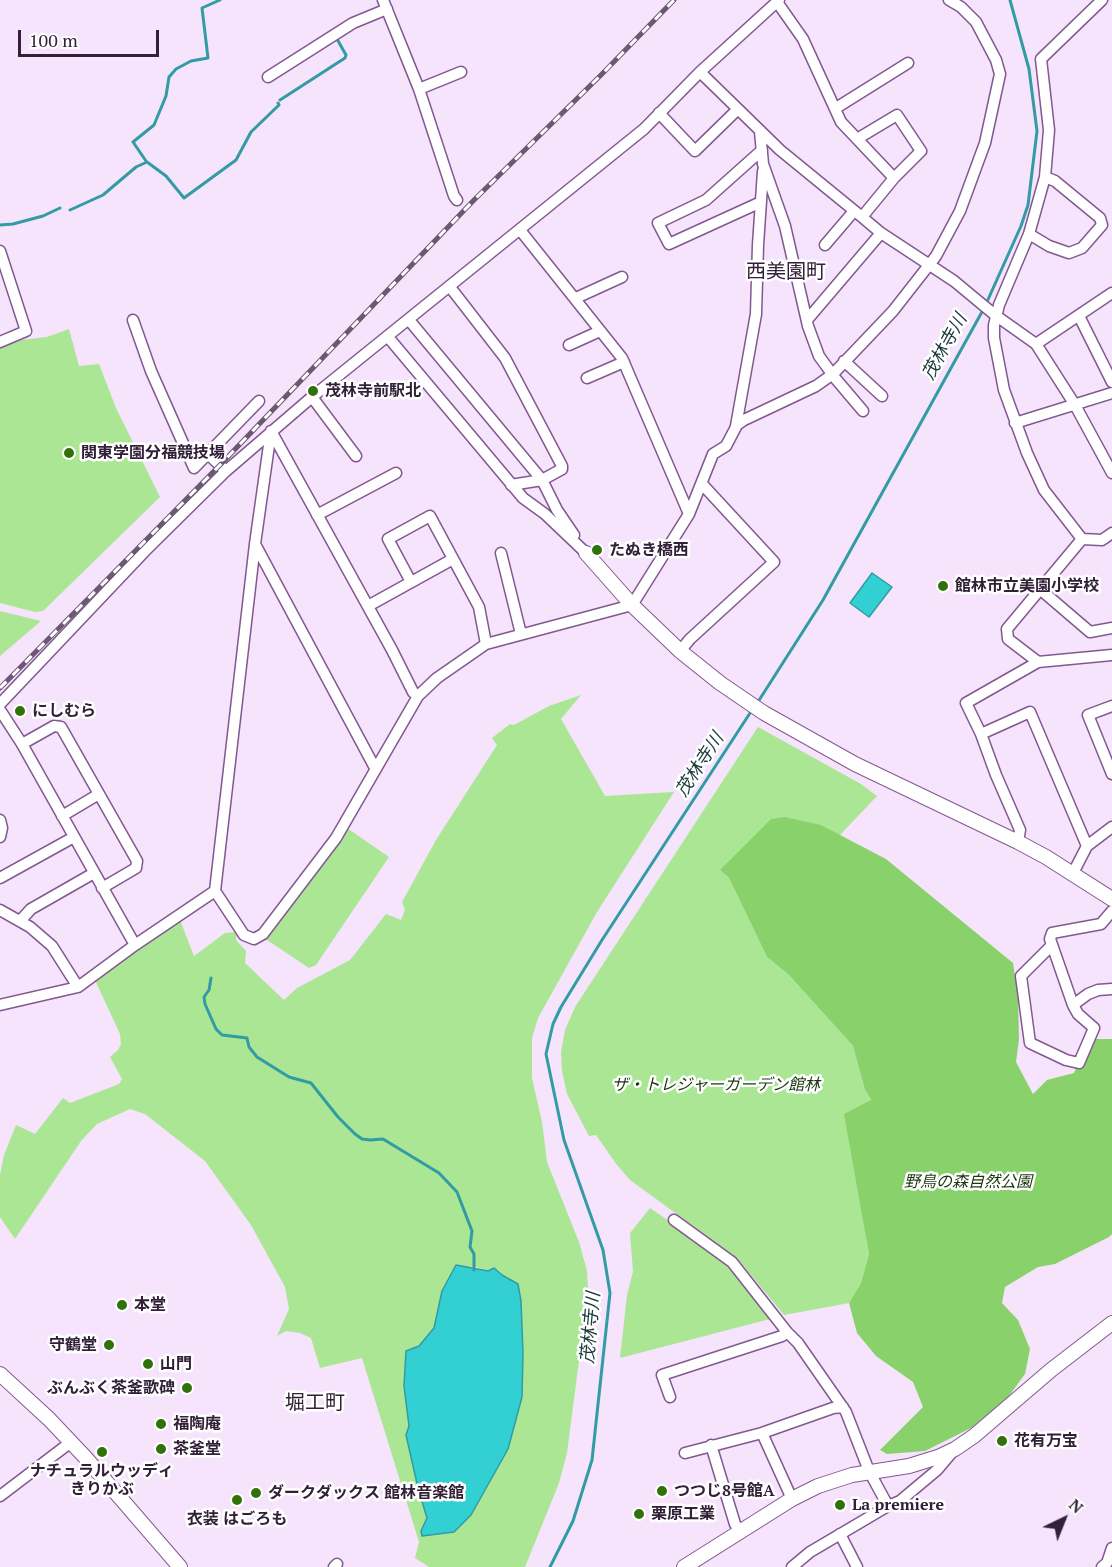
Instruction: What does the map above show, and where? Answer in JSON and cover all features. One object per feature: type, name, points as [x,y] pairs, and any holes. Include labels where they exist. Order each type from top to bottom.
[{"type":"street","points":[[271,431],[255,544],[215,891],[244,935],[254,939],[263,934],[336,837],[418,696],[437,678],[486,644],[632,605],[689,514],[713,454],[726,446],[737,425],[816,386],[833,374],[893,311],[930,265],[965,199],[985,143],[1000,74],[996,60],[976,22],[961,7],[949,0]]},
{"type":"street","points":[[1102,0],[1041,59],[1048,112],[1045,177],[1029,234],[993,313],[994,338],[1004,390],[1015,423],[1044,490],[1082,539],[1102,540],[1112,533]]},
{"type":"street","points":[[0,704],[145,551],[226,471],[312,397],[644,129],[700,72],[778,1],[803,39],[841,122],[894,178]]},
{"type":"street","points":[[268,77],[385,5],[420,89],[457,200]]},
{"type":"street","points":[[836,108],[908,63]]},
{"type":"street","points":[[420,89],[461,72]]},
{"type":"street","points":[[700,72],[780,150],[858,214],[954,281],[1036,344],[1075,405],[1112,473]]},
{"type":"street","points":[[659,113],[695,151],[738,109]]},
{"type":"street","points":[[825,245],[921,151],[897,115],[857,139]]},
{"type":"street","points":[[737,425],[735,427],[756,314],[763,164],[760,131]]},
{"type":"street","points":[[761,202],[669,244],[657,223],[706,200],[762,150]]},
{"type":"street","points":[[763,164],[785,226],[807,320],[819,356],[863,411]]},
{"type":"street","points":[[1029,234],[1049,246],[1069,253],[1082,248],[1102,225],[1100,218],[1055,181],[1045,177]]},
{"type":"street","points":[[520,230],[576,298],[624,362],[689,514]]},
{"type":"street","points":[[807,320],[881,232]]},
{"type":"street","points":[[0,251],[26,331],[0,342]]},
{"type":"street","points":[[576,298],[621,277]]},
{"type":"street","points":[[450,287],[505,358],[562,466],[562,469],[542,480],[511,485]]},
{"type":"street","points":[[1036,344],[1112,293]]},
{"type":"street","points":[[1079,316],[1112,382]]},
{"type":"street","points":[[133,320],[151,372],[194,468],[259,401]]},
{"type":"street","points":[[409,320],[542,480],[557,510],[586,554]]},
{"type":"street","points":[[569,345],[600,331]]},
{"type":"street","points":[[388,337],[511,485],[586,554],[632,605],[680,651],[761,712],[855,764],[1018,842],[1073,873],[1112,899]]},
{"type":"street","points":[[844,361],[882,396]]},
{"type":"street","points":[[587,378],[624,362]]},
{"type":"street","points":[[1015,423],[1112,393]]},
{"type":"street","points":[[312,397],[356,456]]},
{"type":"street","points":[[271,431],[413,692],[418,696]]},
{"type":"street","points":[[208,454],[226,471]]},
{"type":"street","points":[[316,515],[396,473]]},
{"type":"street","points":[[680,651],[774,562],[702,484]]},
{"type":"street","points":[[411,582],[388,539],[430,516],[478,607],[486,644]]},
{"type":"street","points":[[1038,662],[1008,639],[1007,629],[1082,539]]},
{"type":"street","points":[[255,544],[375,768]]},
{"type":"street","points":[[501,553],[521,634]]},
{"type":"street","points":[[368,606],[453,559]]},
{"type":"street","points":[[1041,590],[1090,632],[1112,628]]},
{"type":"street","points":[[1018,842],[1020,830],[966,703],[1038,662],[1112,655]]},
{"type":"street","points":[[1112,706],[1088,715],[1112,774]]},
{"type":"street","points":[[0,710],[22,744],[135,945]]},
{"type":"street","points":[[981,734],[1030,711],[1088,846]]},
{"type":"street","points":[[22,744],[54,726],[61,727],[137,861],[136,868],[102,888]]},
{"type":"street","points":[[62,816],[99,794]]},
{"type":"street","points":[[0,820],[2,828],[0,837]]},
{"type":"street","points":[[1073,873],[1088,846],[1112,826]]},
{"type":"street","points":[[0,878],[74,837]]},
{"type":"street","points":[[21,921],[30,909],[93,873]]},
{"type":"street","points":[[0,1005],[78,987],[215,891]]},
{"type":"street","points":[[0,910],[30,927],[52,946],[78,987]]},
{"type":"street","points":[[1051,946],[1021,976],[1030,1043],[1066,1060],[1079,1063],[1094,1028],[1078,1014],[1073,1005],[1050,939],[1052,933],[1101,924],[1112,911]]},
{"type":"street","points":[[1073,1005],[1088,994],[1098,990],[1112,989]]},
{"type":"street","points":[[674,1220],[732,1262],[798,1343],[846,1412],[869,1471],[888,1506]]},
{"type":"street","points":[[684,1567],[792,1499],[835,1479],[869,1471],[909,1466],[955,1449],[983,1429],[1051,1370],[1112,1323]]},
{"type":"street","points":[[670,1397],[662,1375],[782,1336],[787,1332]]},
{"type":"street","points":[[0,1374],[49,1419],[180,1567]]},
{"type":"street","points":[[685,1452],[762,1433],[833,1408],[843,1407]]},
{"type":"street","points":[[762,1433],[792,1499]]},
{"type":"street","points":[[0,1496],[70,1442]]},
{"type":"street","points":[[711,1445],[735,1524],[741,1532]]},
{"type":"street","points":[[792,1567],[810,1552],[900,1501],[937,1470],[955,1449]]},
{"type":"street","points":[[840,1534],[857,1567]]},
{"type":"street","points":[[1102,1567],[1107,1563],[1112,1548]]},
{"type":"green space","name":"関東学園分福競技場","points":[[69,329],[79,366],[99,364],[116,408],[160,497],[43,611],[35,612],[0,603],[0,348],[21,340],[47,337]]},
{"type":"green space","points":[[0,611],[41,621],[0,656]]},
{"type":"green space","points":[[581,695],[561,719],[605,796],[674,792],[597,912],[538,1018],[532,1038],[532,1078],[542,1122],[547,1162],[579,1242],[587,1271],[588,1291],[567,1453],[559,1483],[525,1567],[429,1567],[415,1558],[419,1542],[362,1358],[320,1368],[311,1338],[300,1333],[286,1331],[277,1336],[289,1309],[285,1287],[251,1225],[205,1161],[145,1114],[130,1109],[97,1124],[81,1141],[15,1239],[0,1217],[0,1175],[4,1155],[16,1125],[35,1134],[63,1098],[70,1103],[119,1084],[122,1079],[110,1057],[121,1044],[120,1034],[95,980],[180,920],[194,956],[225,933],[237,932],[236,940],[246,951],[245,963],[284,1000],[297,988],[350,960],[386,914],[401,920],[405,910],[402,902],[436,840],[497,745],[492,738],[510,724],[514,725],[549,706]],"holes":[[[472,1266],[488,1271],[494,1268],[518,1284],[523,1353],[436,1534],[423,1536],[421,1531],[427,1518],[406,1435],[409,1426],[404,1386],[406,1351],[419,1346],[434,1328],[442,1291]]]},
{"type":"green space","name":"ザ・トレジャーガーデン館林","points":[[758,727],[861,784],[877,796],[839,836],[821,825],[720,870],[729,878],[767,957],[789,975],[853,1046],[865,1090],[871,1101],[862,1212],[869,1254],[861,1283],[849,1303],[784,1315],[737,1258],[630,1180],[596,1135],[589,1136],[567,1094],[561,1052],[565,1030],[575,1007]]},
{"type":"green space","name":"野鳥の森自然公園","points":[[785,817],[821,825],[886,859],[1013,963],[1018,996],[1019,1039],[1016,1062],[1033,1094],[1047,1080],[1074,1073],[1087,1039],[1112,1039],[1112,1234],[1055,1264],[1038,1267],[1005,1287],[1002,1303],[1018,1320],[1030,1349],[1025,1374],[1006,1400],[971,1428],[925,1451],[887,1454],[880,1450],[923,1407],[913,1382],[876,1356],[857,1333],[849,1303],[861,1283],[869,1254],[844,1114],[871,1100],[865,1090],[853,1046],[789,975],[767,957],[729,878],[720,870],[771,819]]},
{"type":"green space","points":[[347,828],[389,857],[316,965],[309,968],[264,938]]},
{"type":"green space","points":[[650,1208],[715,1253],[729,1266],[770,1319],[620,1358],[627,1295],[633,1272],[630,1233]]},
{"type":"shaded area","points":[[872,573],[892,587],[869,617],[850,603]]},
{"type":"shaded area","points":[[456,1265],[488,1271],[494,1268],[518,1284],[523,1353],[522,1397],[508,1449],[471,1515],[454,1532],[422,1536],[421,1531],[427,1518],[406,1435],[409,1426],[404,1386],[406,1351],[419,1346],[434,1328],[442,1291]]},
{"type":"waterway","points":[[146,161],[133,142],[154,125],[166,96],[169,77],[176,69],[191,61],[208,58],[202,8],[220,0]]},
{"type":"waterway","name":"茂林寺川","points":[[986,304],[1028,205],[1037,131],[1029,69],[1010,0]]},
{"type":"waterway","points":[[280,100],[345,58],[346,55],[337,39]]},
{"type":"waterway","points":[[70,210],[103,195],[136,167],[147,162],[166,176],[184,198],[236,160],[251,132],[279,105],[278,103]]},
{"type":"waterway","points":[[0,225],[43,216],[60,208]]},
{"type":"waterway","name":"茂林寺川","points":[[756,705],[823,600],[983,310]]},
{"type":"waterway","name":"茂林寺川","points":[[550,1567],[573,1521],[592,1460],[610,1293],[603,1250],[564,1140],[546,1054],[553,1024],[602,940],[752,710]]},
{"type":"waterway","points":[[211,978],[209,990],[204,997],[205,1004],[216,1029],[222,1035],[247,1038],[249,1047],[257,1057],[289,1077],[311,1083],[355,1134],[362,1139],[383,1139],[439,1173],[457,1192],[472,1231],[470,1247],[474,1254],[474,1270]]},
{"type":"railway","points":[[0,688],[220,465],[474,200],[674,0]]},
{"type":"place","name":"茂林寺前駅北","points":[[313,391]]},
{"type":"place","name":"関東学園分福競技場","points":[[69,453]]},
{"type":"place","name":"たぬき橋西","points":[[597,550]]},
{"type":"place","name":"館林市立美園小学校","points":[[943,586]]},
{"type":"place","name":"にしむら","points":[[20,711]]},
{"type":"place","name":"本堂","points":[[122,1305]]},
{"type":"place","name":"守鶴堂","points":[[109,1345]]},
{"type":"place","name":"山門","points":[[148,1364]]},
{"type":"place","name":"ぶんぶく茶釜歌碑","points":[[187,1388]]},
{"type":"place","name":"福陶庵","points":[[161,1424]]},
{"type":"place","name":"花有万宝","points":[[1002,1441]]},
{"type":"place","name":"茶釜堂","points":[[161,1449]]},
{"type":"place","name":"ナチュラルウッディ きりかぶ","points":[[102,1452]]},
{"type":"place","name":"つつじ8号館A","points":[[662,1491]]},
{"type":"place","name":"ダークダックス 館林音楽館","points":[[256,1493]]},
{"type":"place","name":"衣装 はごろも","points":[[237,1500]]},
{"type":"place","name":"La premiere","points":[[840,1505]]},
{"type":"place","name":"栗原工業","points":[[639,1514]]},
{"type":"district","name":"西美園町","points":[[786,272]]},
{"type":"district","name":"堀工町","points":[[315,1403]]}]
